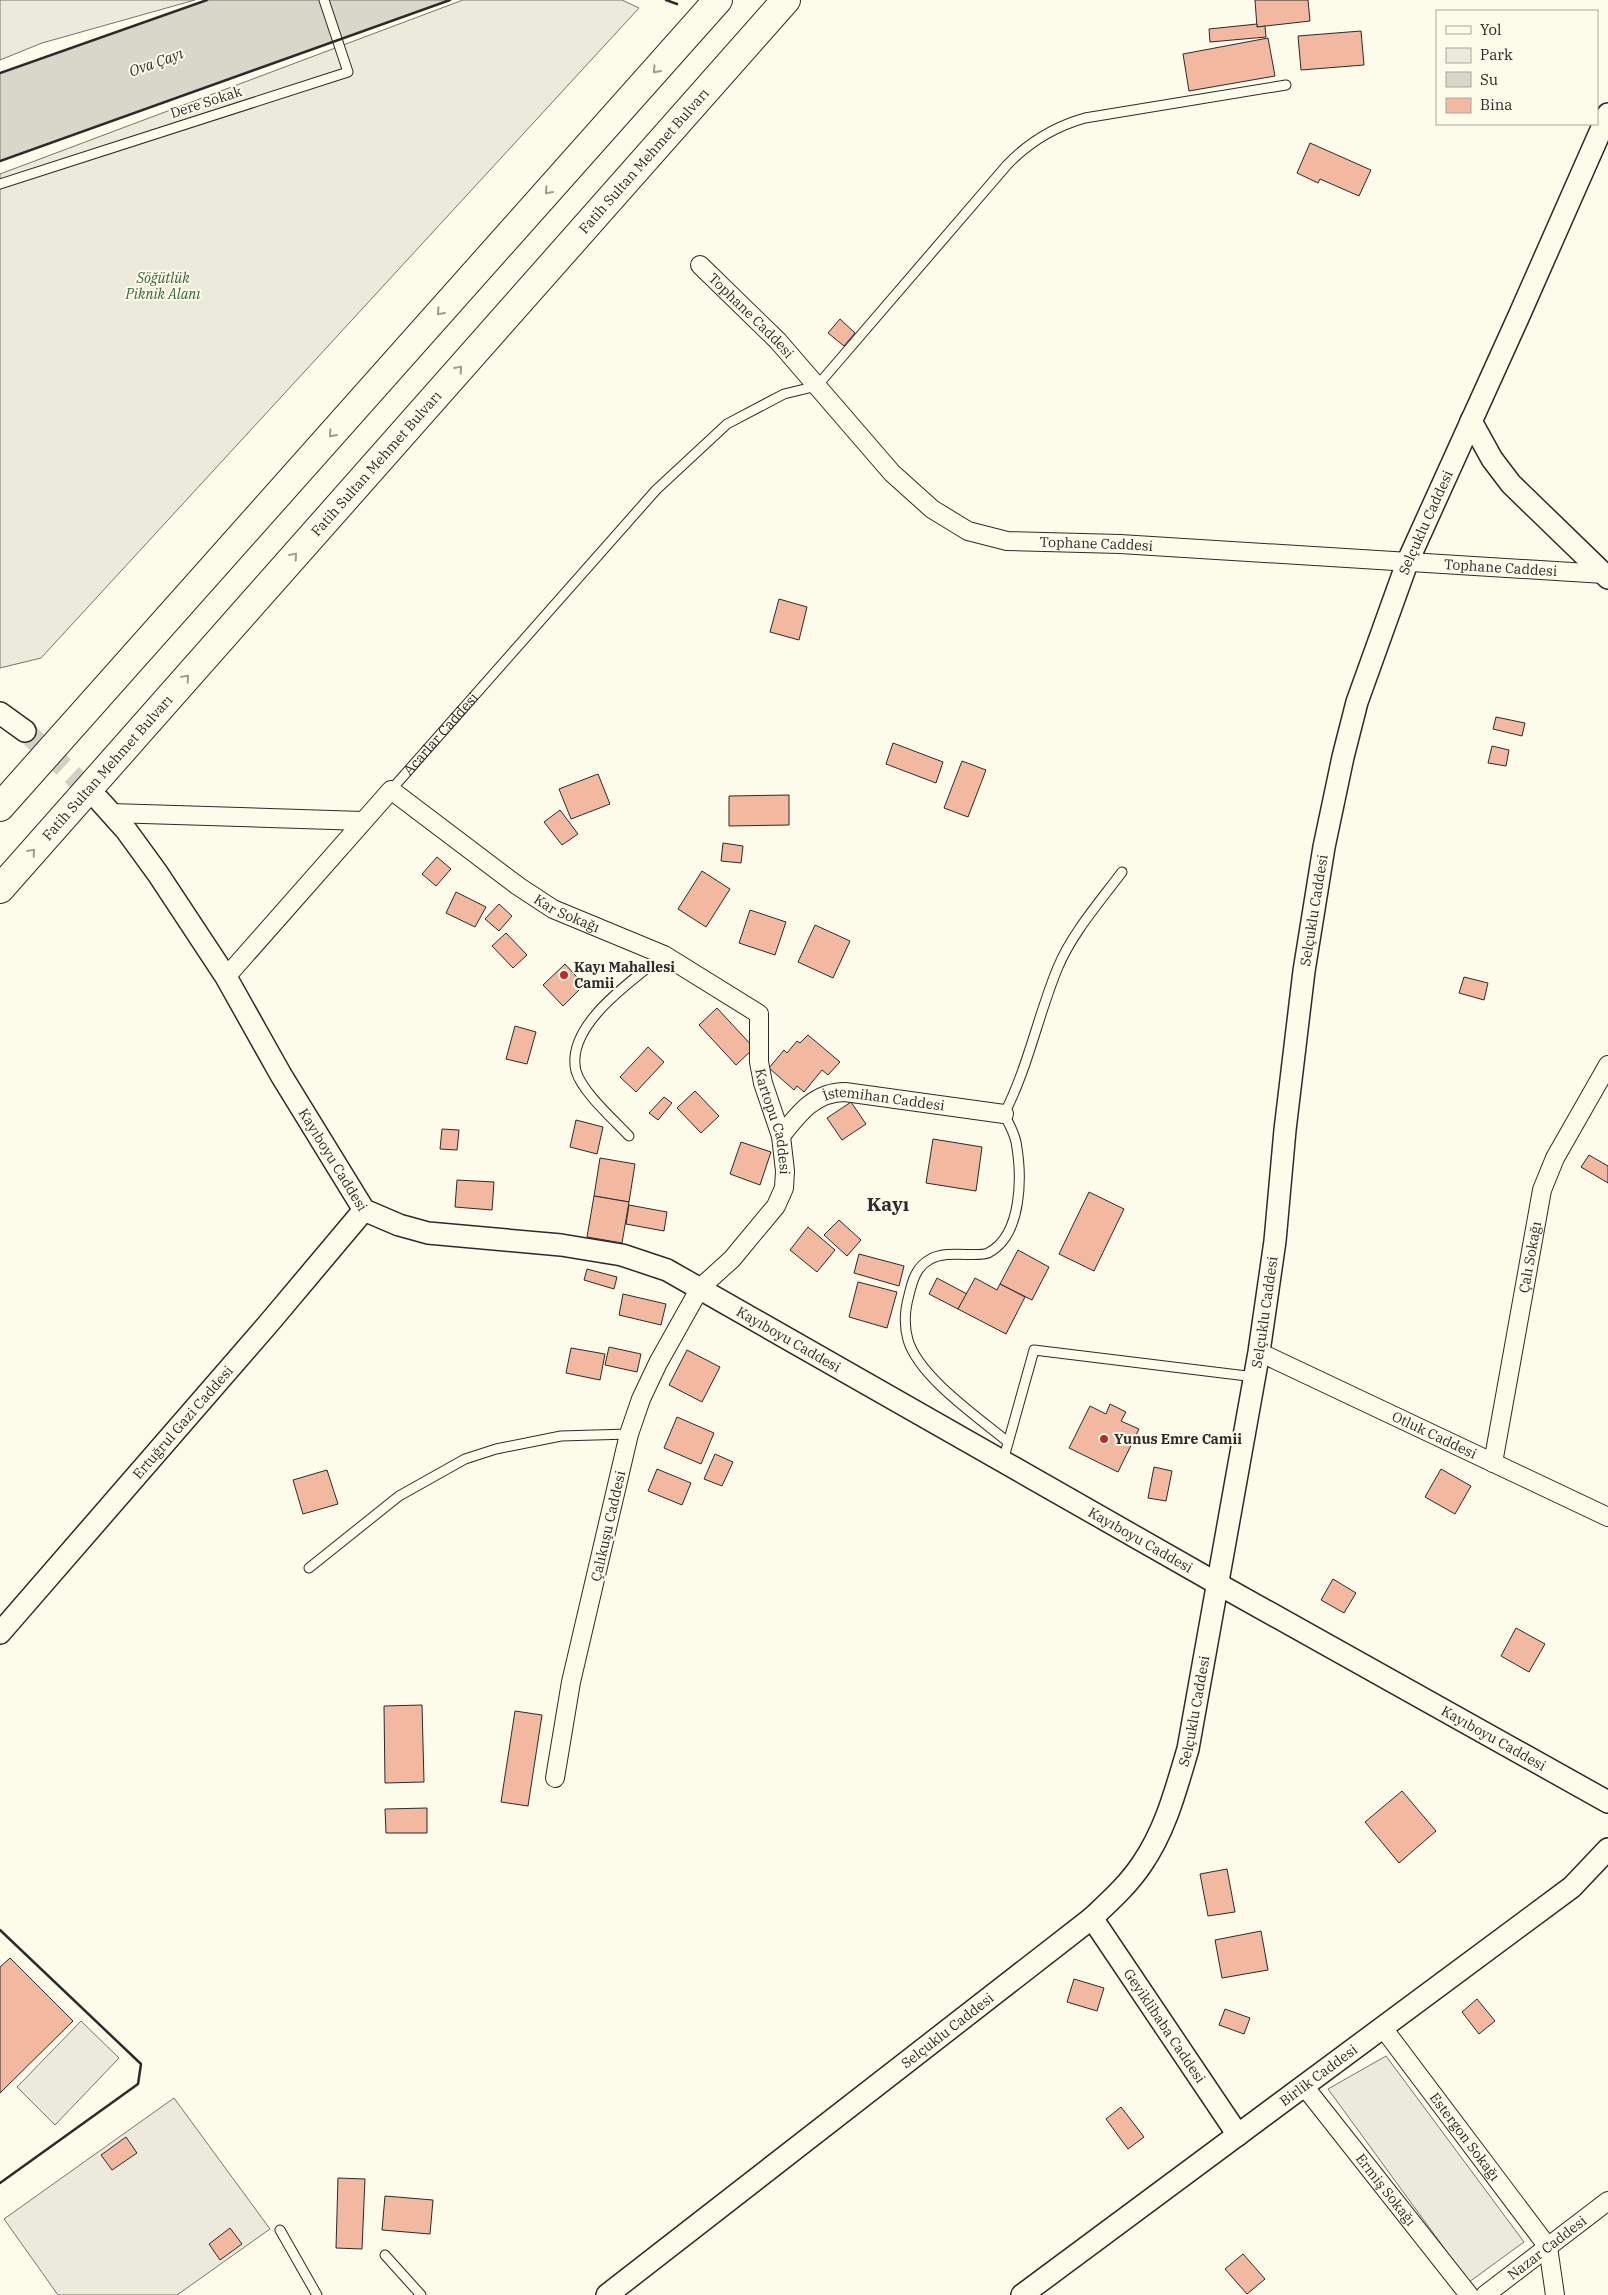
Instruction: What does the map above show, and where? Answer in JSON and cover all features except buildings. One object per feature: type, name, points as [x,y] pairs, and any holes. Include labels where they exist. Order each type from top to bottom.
[{"type":"highway","points":[[0,806],[718,0]]},
{"type":"highway","name":"Fatih Sultan Mehmet Bulvarı","points":[[0,889],[786,0]]},
{"type":"street","name":"Selçuklu Caddesi","points":[[606,2295],[1092,1918],[1120,1891],[1142,1864],[1171,1807],[1188,1749],[1255,1377],[1275,1241],[1285,1130],[1304,971],[1324,848],[1343,757],[1357,702],[1407,563],[1608,114]]},
{"type":"street","name":"Tophane Caddesi","points":[[700,265],[778,341],[892,472],[932,509],[968,530],[1007,541],[1120,544],[1606,576]]},
{"type":"street","name":"Tophane Caddesi","points":[[1471,422],[1492,459],[1511,484],[1606,576]]},
{"type":"street","points":[[0,713],[25,731]]},
{"type":"street","name":"Acarlar Caddesi","points":[[226,977],[391,790]]},
{"type":"street","name":"Kar Sokağı","points":[[391,790],[518,886],[553,909],[664,955],[759,1014]]},
{"type":"street","points":[[105,807],[363,821]]},
{"type":"street","name":"Kayıboyu Caddesi","points":[[105,807],[158,874],[226,977],[281,1075],[364,1210],[399,1225],[428,1232],[561,1245],[622,1255],[667,1270],[1006,1452],[1218,1584],[1608,1802]]},
{"type":"street","name":"Kartopu Caddesi","points":[[700,1288],[732,1259],[776,1206],[784,1188],[785,1171],[781,1136],[763,1083],[759,1062],[759,1014]]},
{"type":"street","name":"Çalı Sokağı","points":[[1493,1463],[1542,1190],[1555,1158],[1608,1065]]},
{"type":"street","name":"İstemihan Caddesi","points":[[781,1136],[802,1109],[832,1092],[845,1092],[1004,1114]]},
{"type":"street","name":"Ertuğrul Gazi Caddesi","points":[[0,1633],[364,1210]]},
{"type":"street","name":"Çalıkuşu Caddesi","points":[[555,1778],[572,1682],[629,1434],[641,1399],[658,1363],[700,1288]]},
{"type":"street","name":"Otluk Caddesi","points":[[1259,1352],[1608,1517]]},
{"type":"street","name":"Birlik Caddesi","points":[[1022,2295],[1572,1887],[1608,1849]]},
{"type":"street","name":"Geyiklibaba Caddesi","points":[[1092,1918],[1238,2135]]},
{"type":"street","name":"Estergon Sokağı","points":[[1383,2028],[1548,2247]]},
{"type":"street","name":"Ermiş Sokağı","points":[[1304,2086],[1469,2295]]},
{"type":"street","name":"Nazar Caddesi","points":[[1485,2295],[1608,2201]]},
{"type":"street","points":[[1548,2247],[1555,2295]]},
{"type":"lane","name":"Dere Sokak","points":[[0,184],[348,72],[324,0]]},
{"type":"lane","points":[[817,386],[1006,165],[1043,134],[1085,118],[1286,85]]},
{"type":"lane","name":"Acarlar Caddesi","points":[[391,790],[656,490],[728,424],[784,394],[817,386]]},
{"type":"lane","points":[[1006,1452],[919,1362],[908,1340],[905,1311],[917,1271],[929,1260],[943,1255],[987,1254],[1004,1240],[1014,1223],[1017,1197],[1017,1158],[1015,1140],[1004,1114],[1015,1093],[1059,966],[1073,939],[1122,872]]},
{"type":"lane","points":[[629,1136],[585,1088],[576,1072],[575,1051],[582,1035],[598,1012],[664,955]]},
{"type":"lane","points":[[1006,1452],[1034,1350],[1255,1377]]},
{"type":"lane","points":[[309,1568],[399,1496],[465,1459],[504,1447],[560,1436],[629,1434]]},
{"type":"lane","points":[[280,2230],[317,2295]]},
{"type":"lane","points":[[385,2255],[421,2295]]},
{"type":"green space","points":[[0,0],[195,0],[42,43],[0,60]]},
{"type":"green space","name":"Söğütlük Piknik Alanı","points":[[463,0],[622,0],[639,8],[41,658],[0,668],[0,174]]},
{"type":"green space","points":[[81,2021],[119,2058],[55,2125],[17,2087]]},
{"type":"green space","points":[[1386,2056],[1524,2242],[1469,2282],[1328,2089]]},
{"type":"green space","points":[[174,2098],[270,2229],[177,2295],[58,2295],[4,2219]]},
{"type":"water","name":"Ova Çayı","points":[[207,0],[450,0],[0,161],[0,73]]},
{"type":"tunnel","points":[[25,731],[98,799]]},
{"type":"wall","points":[[0,73],[207,0]]},
{"type":"wall","points":[[0,161],[450,0]]},
{"type":"wall","points":[[666,0],[677,4]]},
{"type":"wall","points":[[0,1930],[141,2064],[138,2084],[0,2183]]},
{"type":"place","name":"Kayı Mahallesi Camii","points":[[564,975]]},
{"type":"place","name":"Yunus Emre Camii","points":[[1104,1439]]},
{"type":"district","name":"Kayı","points":[[888,1204]]}]
